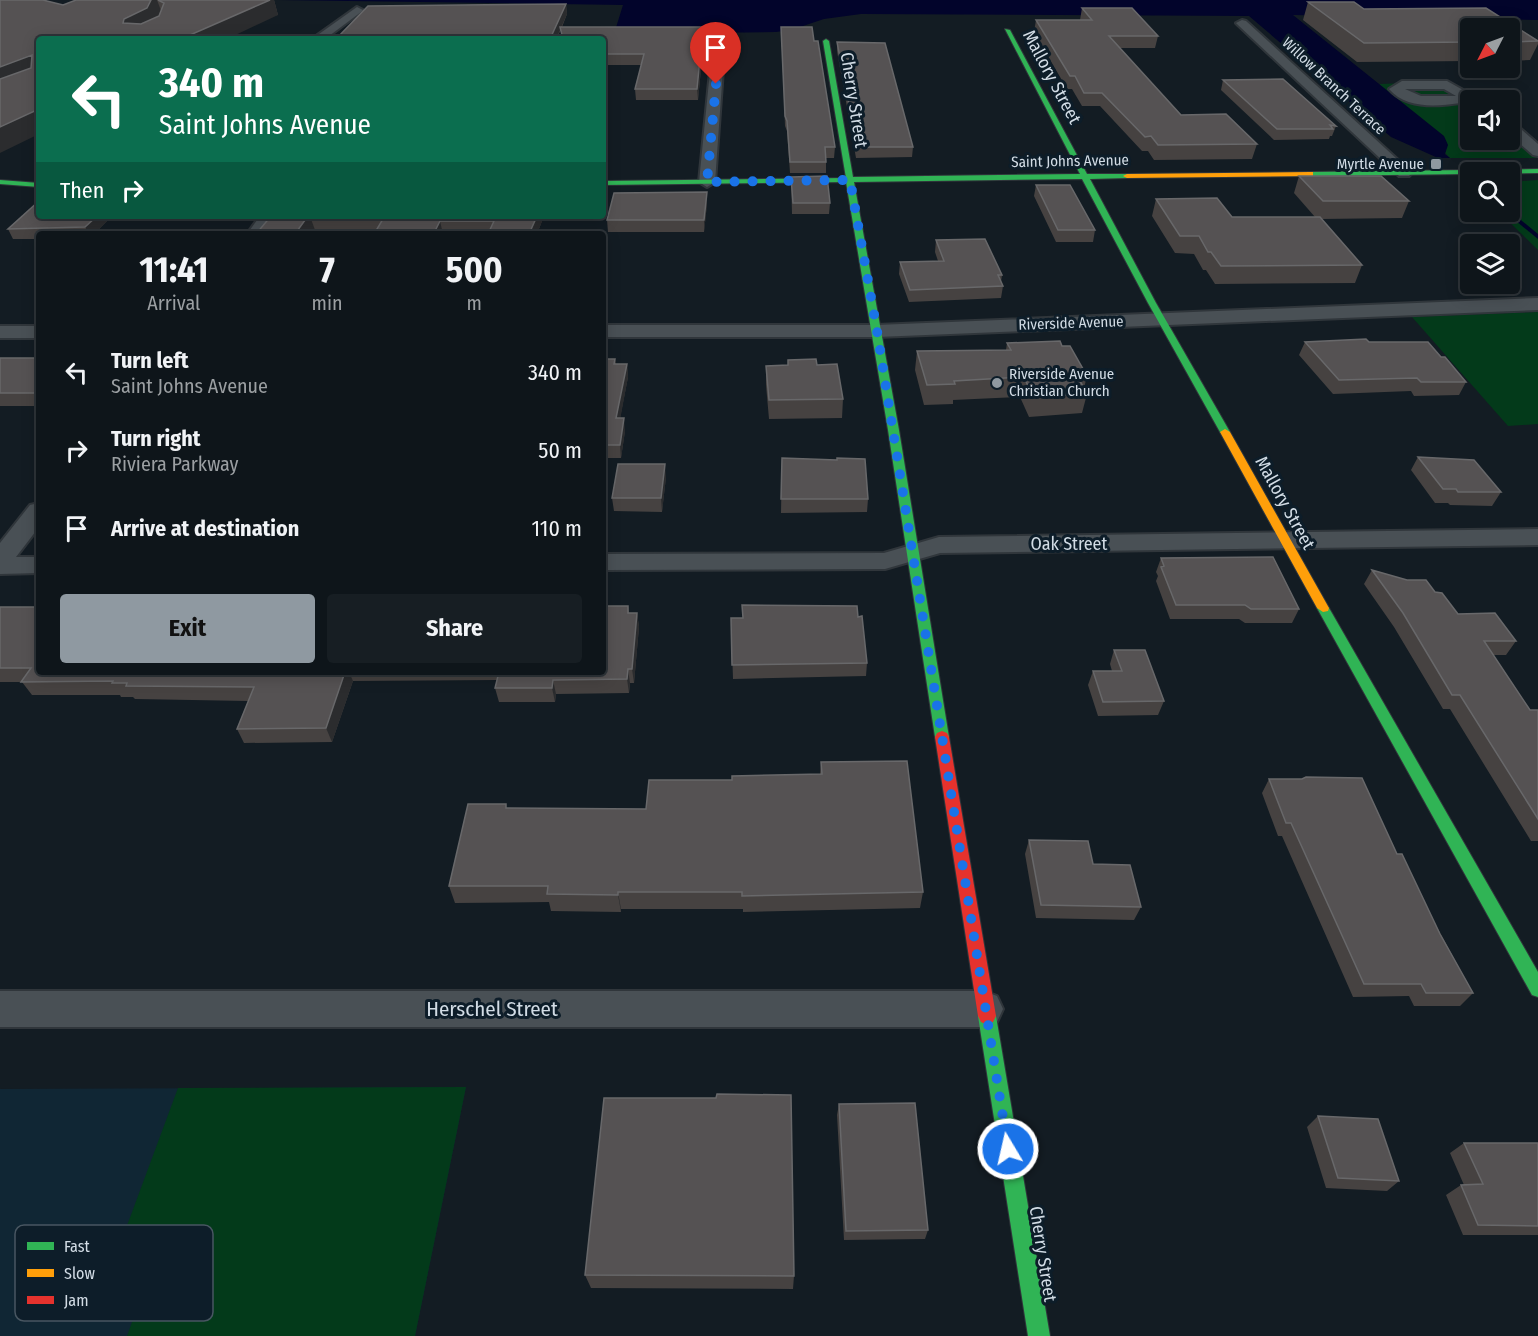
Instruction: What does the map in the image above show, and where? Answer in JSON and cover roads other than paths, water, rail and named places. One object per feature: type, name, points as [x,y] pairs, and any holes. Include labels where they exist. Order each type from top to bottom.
[{"type":"street","points":[[322,36],[357,10]]},
{"type":"street","name":"Willow Branch Terrace","points":[[1242,23],[1404,173]]},
{"type":"street","name":"Mallory Street","points":[[1007,30],[1162,320],[1538,989]]},
{"type":"street","points":[[707,182],[719,41]]},
{"type":"street","name":"Cherry Street","points":[[826,41],[846,168],[877,331],[984,1009],[1039,1336]]},
{"type":"street","points":[[1520,136],[1538,152]]},
{"type":"street","name":"Saint Johns Avenue","points":[[606,183],[1538,171]]},
{"type":"street","points":[[0,182],[36,185]]},
{"type":"street","points":[[257,231],[267,219]]},
{"type":"street","name":"Riverside Avenue","points":[[606,331],[877,331],[1538,304]]},
{"type":"street","points":[[0,332],[36,332]]},
{"type":"street","points":[[0,560],[36,514]]},
{"type":"street","name":"Oak Street","points":[[606,562],[885,561],[939,545],[1538,537]]},
{"type":"street","points":[[0,566],[36,565]]},
{"type":"street","name":"Herschel Street","points":[[0,1009],[984,1009]]},
{"type":"water","points":[[278,0],[1538,0],[1538,20],[1293,15],[1444,136],[1448,145],[1445,154],[1450,158],[1438,158],[1391,137],[1249,16],[861,14],[824,19],[791,30],[776,32],[614,34],[623,5]]},
{"type":"waterway","points":[[1520,222],[1538,237]]},
{"type":"place","name":"Myrtle Avenue","points":[[1436,164]]},
{"type":"place","name":"Riverside Avenue Christian Church","points":[[997,383]]}]
